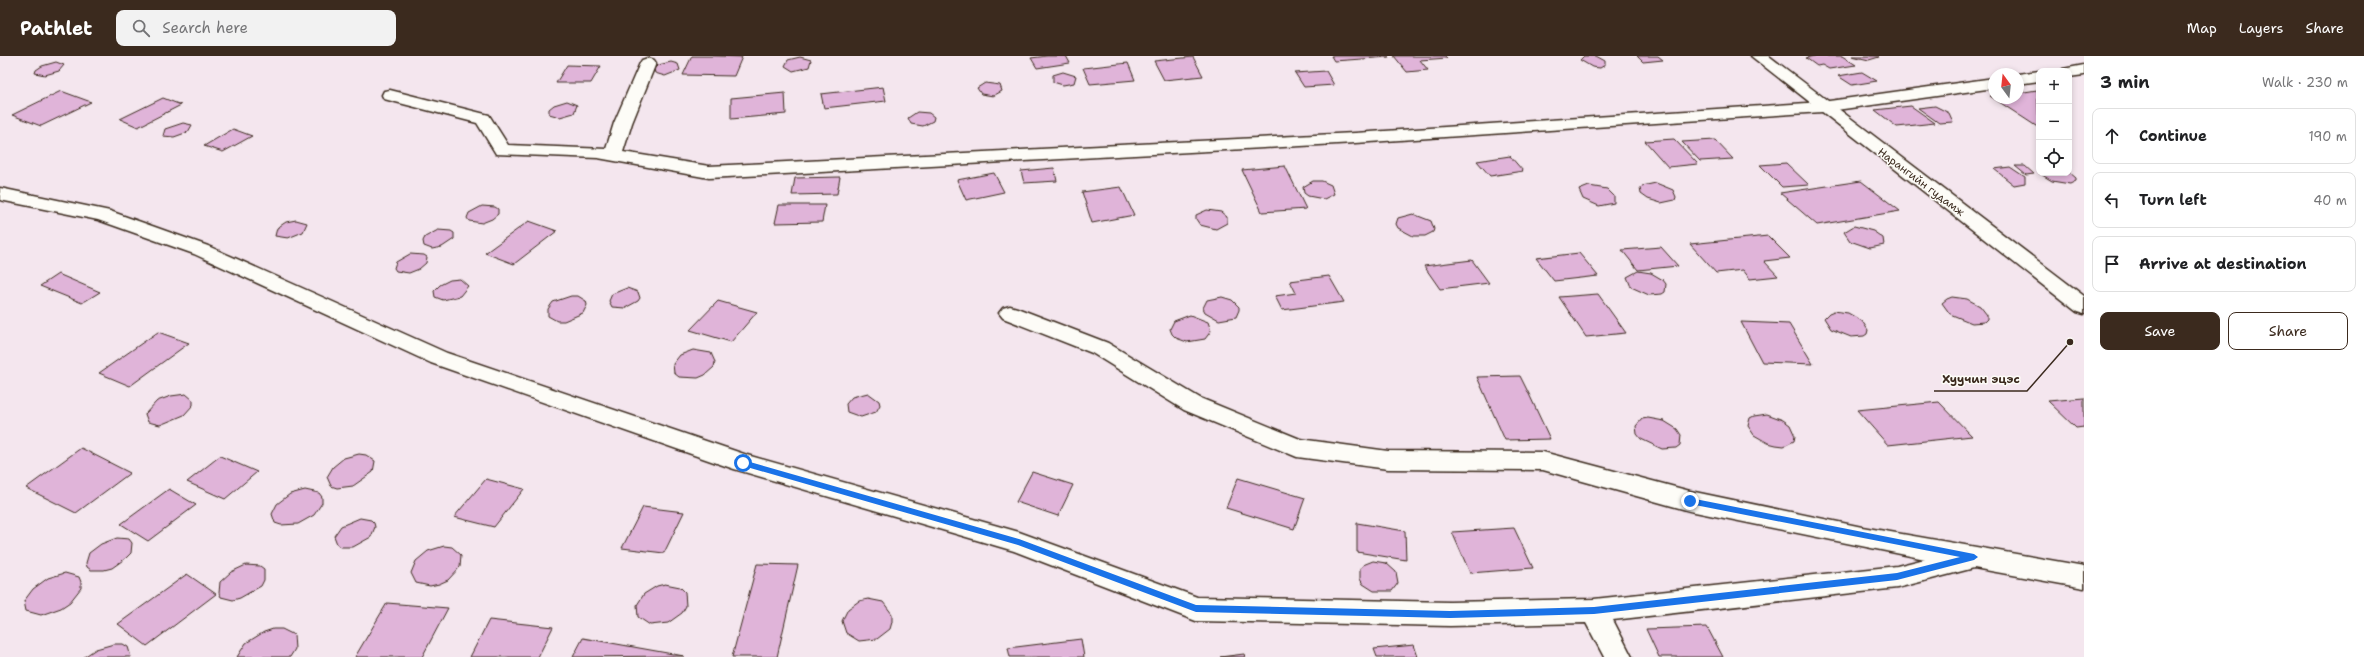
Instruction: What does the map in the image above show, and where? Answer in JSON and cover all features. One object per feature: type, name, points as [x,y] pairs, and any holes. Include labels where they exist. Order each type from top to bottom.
[{"type":"street","name":"Нарангийн гудамж","points":[[1759,56],[1822,107],[2084,308]]},
{"type":"street","points":[[614,156],[623,123],[648,63]]},
{"type":"street","points":[[2072,72],[2084,70]]},
{"type":"street","points":[[2024,78],[2036,76]]},
{"type":"street","points":[[390,95],[483,119],[502,150],[614,156],[709,172],[1355,138],[1822,107],[1988,84]]},
{"type":"street","points":[[0,194],[103,215],[201,250],[439,358],[743,463],[1019,542],[1196,609],[1450,614],[1594,611],[1897,577],[1974,557]]},
{"type":"street","points":[[1010,313],[1100,348],[1192,404],[1297,448],[1388,460],[1543,461],[1690,501],[2084,577]]},
{"type":"street","points":[[1594,611],[1618,657]]},
{"type":"building","points":[[692,56],[742,57],[734,76],[683,75]]},
{"type":"building","points":[[1066,56],[1070,63],[1037,68],[1031,58]]},
{"type":"building","points":[[1331,56],[1388,56],[1389,57],[1334,61]]},
{"type":"building","points":[[1394,56],[1445,56],[1447,58],[1420,60],[1428,70],[1407,72]]},
{"type":"building","points":[[1584,56],[1596,56],[1605,61],[1605,65],[1600,68],[1592,67],[1580,60]]},
{"type":"building","points":[[1637,56],[1658,56],[1663,60],[1643,62]]},
{"type":"building","points":[[1814,56],[1842,56],[1856,65],[1829,69],[1822,65],[1817,66],[1806,58]]},
{"type":"building","points":[[1852,56],[1878,56],[1879,57],[1869,60]]},
{"type":"building","points":[[800,57],[811,60],[809,67],[793,71],[785,66],[788,60]]},
{"type":"building","points":[[1193,57],[1203,76],[1164,80],[1154,61]]},
{"type":"building","points":[[56,62],[64,65],[59,71],[45,75],[35,73],[36,70],[42,66]]},
{"type":"building","points":[[671,62],[678,64],[680,70],[665,76],[655,73],[654,69],[658,65]]},
{"type":"building","points":[[1128,63],[1135,80],[1090,84],[1083,68]]},
{"type":"building","points":[[567,65],[601,66],[591,83],[556,83]]},
{"type":"building","points":[[1326,71],[1334,85],[1304,87],[1295,73]]},
{"type":"building","points":[[1063,72],[1076,76],[1074,83],[1063,85],[1053,82],[1053,75]]},
{"type":"building","points":[[1862,72],[1877,81],[1852,85],[1838,76]]},
{"type":"building","points":[[985,83],[1000,85],[1002,91],[993,96],[981,94],[977,88]]},
{"type":"building","points":[[883,87],[886,101],[824,108],[821,94]]},
{"type":"building","points":[[2036,90],[2036,126],[2002,104],[2024,104],[2024,92]]},
{"type":"building","points":[[61,91],[91,102],[41,126],[12,115]]},
{"type":"building","points":[[785,93],[786,114],[731,119],[731,98]]},
{"type":"building","points":[[163,98],[181,105],[138,127],[120,119]]},
{"type":"building","points":[[567,101],[577,105],[574,113],[560,117],[549,114],[549,109],[554,105]]},
{"type":"building","points":[[1911,106],[1935,123],[1897,127],[1875,110]]},
{"type":"building","points":[[1935,106],[1949,113],[1953,122],[1939,123],[1918,108]]},
{"type":"building","points":[[917,112],[929,113],[934,117],[933,121],[923,126],[911,124],[908,118]]},
{"type":"building","points":[[183,123],[192,125],[188,132],[174,137],[163,136],[165,129]]},
{"type":"building","points":[[233,129],[252,136],[223,152],[204,146]]},
{"type":"building","points":[[1674,139],[1698,164],[1668,167],[1645,141]]},
{"type":"building","points":[[1715,140],[1733,159],[1700,161],[1682,142]]},
{"type":"building","points":[[1510,156],[1523,171],[1490,176],[1477,161]]},
{"type":"building","points":[[1786,163],[1809,185],[1782,187],[1760,165]]},
{"type":"building","points":[[1285,166],[1306,209],[1262,212],[1242,170]]},
{"type":"building","points":[[2015,166],[2025,166],[2034,174],[2026,175]]},
{"type":"building","points":[[2010,167],[2025,177],[2025,183],[2014,185],[1994,169]]},
{"type":"building","points":[[1054,168],[1057,181],[1024,183],[1021,171]]},
{"type":"building","points":[[994,173],[1004,192],[966,200],[957,180]]},
{"type":"building","points":[[2072,175],[2076,178],[2076,181],[2070,184],[2052,181],[2044,176],[2072,176]]},
{"type":"building","points":[[840,177],[837,194],[792,195],[795,178]]},
{"type":"building","points":[[1313,181],[1322,181],[1331,185],[1334,194],[1324,199],[1308,196],[1304,193],[1303,187]]},
{"type":"building","points":[[1861,181],[1900,211],[1817,225],[1780,193]]},
{"type":"building","points":[[1656,183],[1673,190],[1676,197],[1675,200],[1661,203],[1648,199],[1641,194],[1640,188],[1642,186]]},
{"type":"building","points":[[1589,186],[1607,189],[1614,196],[1614,203],[1599,206],[1583,199],[1579,190]]},
{"type":"building","points":[[1121,187],[1134,215],[1092,223],[1082,192]]},
{"type":"building","points":[[779,205],[825,205],[822,222],[775,223]]},
{"type":"building","points":[[482,206],[495,207],[498,209],[498,214],[492,219],[482,223],[469,221],[467,218],[469,213]]},
{"type":"building","points":[[1207,210],[1221,212],[1227,217],[1227,223],[1216,229],[1200,225],[1196,219],[1196,215]]},
{"type":"building","points":[[1413,214],[1431,221],[1434,229],[1433,232],[1425,236],[1413,236],[1398,228],[1396,224],[1398,218]]},
{"type":"building","points":[[296,220],[307,223],[303,232],[288,238],[275,236],[277,228],[286,222]]},
{"type":"building","points":[[529,221],[557,231],[514,264],[485,253]]},
{"type":"building","points":[[1854,226],[1873,231],[1883,238],[1884,245],[1870,248],[1850,241],[1844,232]]},
{"type":"building","points":[[438,230],[451,231],[454,233],[454,239],[442,247],[432,249],[424,246],[423,241],[425,237]]},
{"type":"building","points":[[1768,236],[1790,258],[1764,261],[1778,276],[1750,279],[1743,270],[1716,273],[1690,244]]},
{"type":"building","points":[[1661,247],[1678,266],[1638,270],[1622,250]]},
{"type":"building","points":[[1579,253],[1598,276],[1554,281],[1536,258]]},
{"type":"building","points":[[410,254],[424,255],[427,257],[426,263],[419,269],[409,273],[396,271],[394,268],[396,262]]},
{"type":"building","points":[[1472,260],[1489,283],[1440,289],[1424,266]]},
{"type":"building","points":[[1638,271],[1651,273],[1663,280],[1666,284],[1665,292],[1662,294],[1649,295],[1631,287],[1627,277]]},
{"type":"building","points":[[58,274],[100,292],[82,303],[40,286]]},
{"type":"building","points":[[1329,276],[1344,302],[1282,310],[1275,296],[1296,293],[1290,281]]},
{"type":"building","points":[[460,279],[468,286],[460,296],[443,300],[435,297],[434,291],[440,285],[450,280]]},
{"type":"building","points":[[627,288],[638,292],[640,298],[638,301],[625,308],[612,307],[609,301],[612,294]]},
{"type":"building","points":[[1598,294],[1626,333],[1586,337],[1559,297]]},
{"type":"building","points":[[571,296],[578,296],[586,301],[587,305],[583,313],[564,321],[557,321],[548,316],[548,309],[553,302]]},
{"type":"building","points":[[1222,297],[1232,300],[1239,307],[1236,317],[1219,320],[1205,312],[1203,308],[1207,300]]},
{"type":"building","points":[[1952,297],[1967,299],[1980,306],[1987,315],[1987,319],[1984,322],[1972,323],[1950,314],[1942,303]]},
{"type":"building","points":[[718,301],[757,312],[731,342],[690,330]]},
{"type":"building","points":[[1834,311],[1848,313],[1862,321],[1868,330],[1867,334],[1864,336],[1851,337],[1831,329],[1824,318],[1829,313]]},
{"type":"building","points":[[1190,315],[1208,322],[1211,331],[1205,339],[1187,342],[1176,338],[1172,334],[1170,329],[1174,321]]},
{"type":"building","points":[[1741,322],[1789,324],[1813,364],[1762,362]]},
{"type":"building","points":[[158,332],[189,343],[130,386],[99,373]]},
{"type":"building","points":[[693,350],[711,353],[715,362],[714,367],[705,375],[698,378],[679,377],[674,373],[673,364],[680,355]]},
{"type":"building","points":[[1520,376],[1550,439],[1505,440],[1477,377]]},
{"type":"building","points":[[868,393],[879,401],[880,405],[876,412],[861,417],[847,412],[846,404],[852,397]]},
{"type":"building","points":[[186,394],[193,400],[193,405],[184,415],[160,425],[148,422],[145,414],[157,401],[171,396]]},
{"type":"building","points":[[2084,398],[2084,427],[2076,428],[2048,401]]},
{"type":"building","points":[[1939,402],[1972,436],[1888,445],[1857,410]]},
{"type":"building","points":[[1767,414],[1783,420],[1790,425],[1795,436],[1794,441],[1784,446],[1776,445],[1768,443],[1754,435],[1748,426],[1750,418]]},
{"type":"building","points":[[1648,418],[1664,421],[1677,429],[1681,435],[1680,445],[1676,448],[1662,449],[1641,439],[1637,434],[1636,426],[1642,419]]},
{"type":"building","points":[[81,448],[130,473],[76,513],[26,488]]},
{"type":"building","points":[[359,454],[366,455],[375,461],[373,472],[353,486],[337,488],[331,486],[327,477],[333,467],[344,458]]},
{"type":"building","points":[[220,456],[257,472],[225,499],[187,482]]},
{"type":"building","points":[[1032,472],[1073,485],[1058,516],[1016,502]]},
{"type":"building","points":[[1238,478],[1305,498],[1294,529],[1226,508]]},
{"type":"building","points":[[486,479],[524,489],[494,527],[454,517]]},
{"type":"building","points":[[169,489],[196,505],[148,541],[121,524]]},
{"type":"building","points":[[305,490],[319,493],[322,497],[322,503],[314,515],[298,524],[281,525],[275,523],[272,514],[277,504],[290,494]]},
{"type":"building","points":[[643,507],[684,512],[664,553],[622,548]]},
{"type":"building","points":[[360,518],[371,520],[374,523],[375,527],[371,537],[353,547],[341,547],[337,544],[334,536],[341,526]]},
{"type":"building","points":[[1357,523],[1405,531],[1406,560],[1357,552]]},
{"type":"building","points":[[1514,528],[1533,568],[1470,573],[1452,532]]},
{"type":"building","points":[[117,538],[129,539],[132,543],[131,553],[126,558],[112,568],[104,570],[91,570],[87,567],[86,563],[89,553],[101,544]]},
{"type":"building","points":[[444,546],[452,547],[461,555],[460,567],[448,580],[439,584],[430,586],[416,583],[411,573],[416,561],[428,551]]},
{"type":"building","points":[[1373,561],[1386,563],[1396,572],[1398,583],[1392,591],[1374,591],[1363,584],[1360,579],[1360,569],[1363,565]]},
{"type":"building","points":[[757,564],[798,565],[777,657],[732,657]]},
{"type":"building","points":[[246,565],[260,566],[264,569],[264,580],[261,586],[240,598],[233,600],[221,597],[219,593],[220,582],[231,572]]},
{"type":"building","points":[[65,573],[79,577],[81,582],[81,588],[70,602],[61,608],[41,615],[26,611],[24,601],[33,589],[48,578]]},
{"type":"building","points":[[187,574],[216,594],[147,646],[118,624]]},
{"type":"building","points":[[665,584],[680,587],[685,592],[686,606],[682,613],[668,623],[650,625],[638,617],[637,605],[644,594],[657,586]]},
{"type":"building","points":[[868,599],[883,602],[892,614],[892,622],[890,629],[877,639],[859,641],[846,633],[842,621],[848,609],[859,601]]},
{"type":"building","points":[[387,603],[448,608],[422,657],[355,657]]},
{"type":"building","points":[[489,620],[553,627],[538,657],[470,657]]},
{"type":"building","points":[[1707,627],[1723,657],[1659,657],[1646,629]]},
{"type":"building","points":[[273,629],[282,629],[294,635],[295,649],[290,657],[237,657],[246,643],[264,632]]},
{"type":"building","points":[[583,638],[684,656],[573,657]]},
{"type":"building","points":[[1081,639],[1084,657],[1010,657],[1008,648]]},
{"type":"building","points":[[114,644],[123,644],[128,647],[131,657],[84,657],[96,649]]},
{"type":"building","points":[[1414,645],[1418,657],[1377,657],[1374,649]]},
{"type":"building","points":[[1244,654],[1245,657],[1220,657]]},
{"type":"place","name":"Хуучин эцэс","points":[[2070,342]]},
{"type":"route","points":[[743,463],[1019,542],[1196,609],[1450,614],[1594,611],[1897,577],[1974,557],[1690,501]]}]
